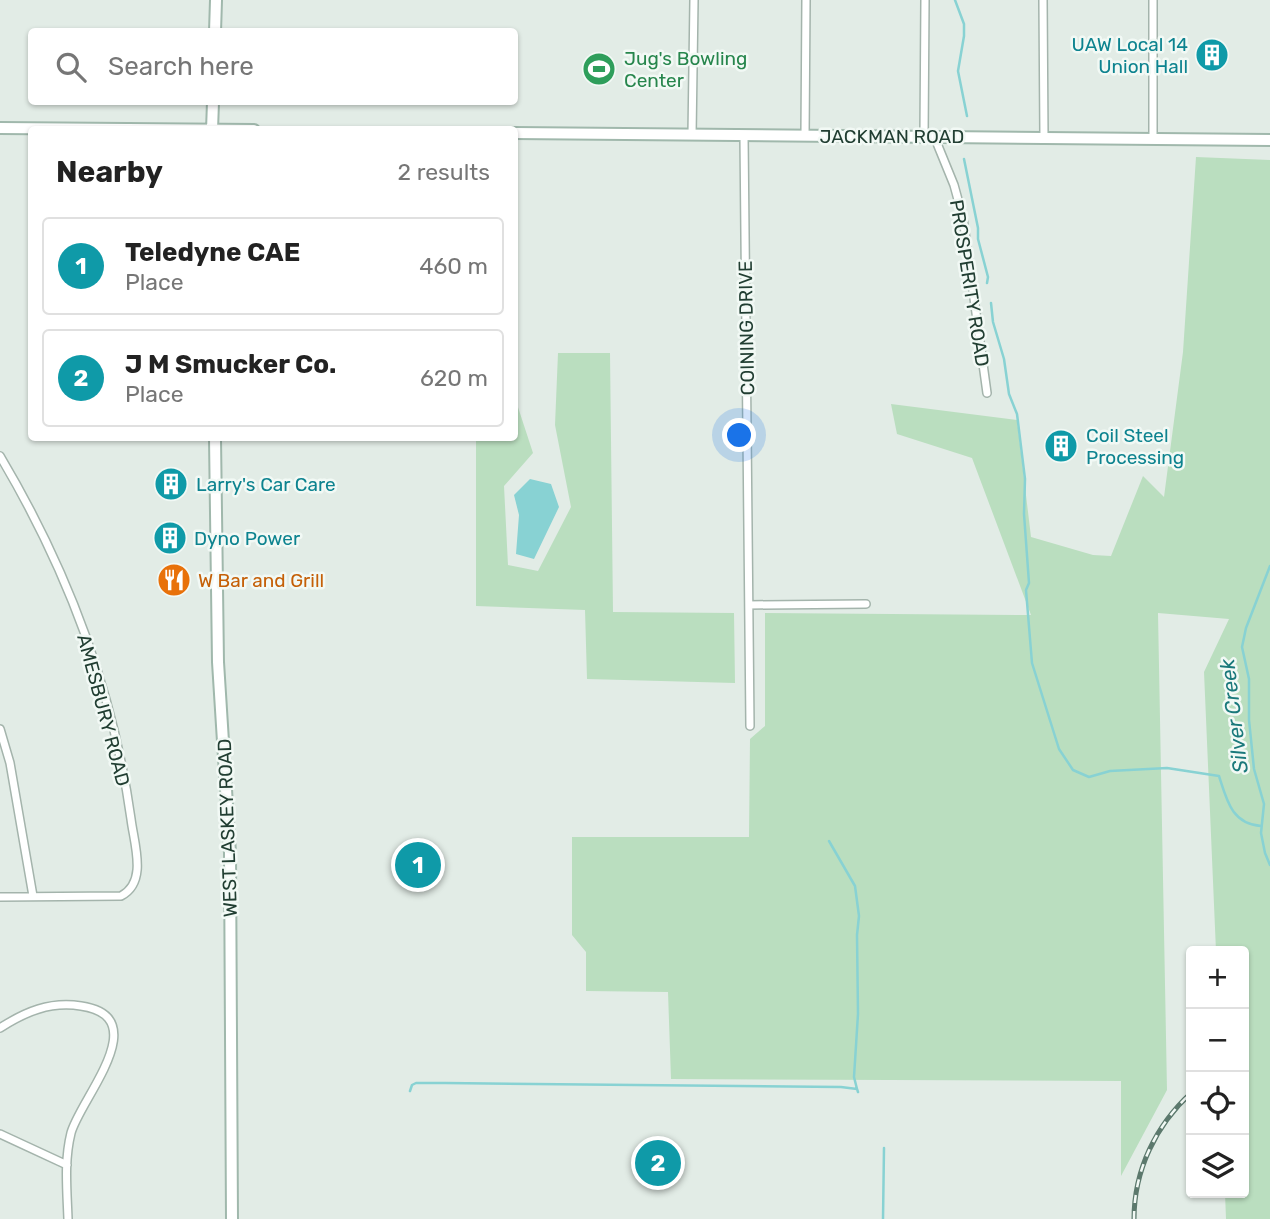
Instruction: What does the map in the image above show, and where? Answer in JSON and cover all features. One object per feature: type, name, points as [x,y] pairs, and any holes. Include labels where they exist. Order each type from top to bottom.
[{"type":"main road","points":[[215,28],[216,0]]},
{"type":"main road","points":[[212,126],[213,105]]},
{"type":"main road","points":[[0,128],[28,128]]},
{"type":"main road","name":"JACKMAN ROAD","points":[[518,133],[1270,140]]},
{"type":"main road","name":"WEST LASKEY ROAD","points":[[215,441],[218,651],[230,853],[232,1219]]},
{"type":"street","points":[[692,135],[694,0]]},
{"type":"street","points":[[806,0],[806,136]]},
{"type":"street","points":[[925,0],[929,136]]},
{"type":"street","points":[[1043,0],[1044,137]]},
{"type":"street","points":[[1153,0],[1153,138]]},
{"type":"street","name":"COINING DRIVE","points":[[744,136],[750,726]]},
{"type":"street","name":"PROSPERITY ROAD","points":[[929,136],[954,185],[963,218],[987,393]]},
{"type":"street","name":"AMESBURY ROAD","points":[[0,456],[53,556],[83,630],[117,744],[138,877],[129,892],[121,896],[0,897]]},
{"type":"street","points":[[749,605],[866,604]]},
{"type":"street","points":[[0,729],[10,763],[33,897]]},
{"type":"street","points":[[0,1028],[32,1010],[70,1004],[99,1011],[114,1031],[110,1057],[72,1129],[67,1152],[68,1219]]},
{"type":"street","points":[[0,1134],[67,1166]]},
{"type":"green space","points":[[1196,157],[1270,160],[1270,1219],[1226,1219],[1225,1198],[1249,1198],[1249,946],[1216,946],[1204,672],[1229,619],[1158,613],[1167,1090],[1121,1176],[1121,1081],[671,1079],[668,992],[586,991],[586,952],[572,935],[572,837],[749,837],[750,739],[765,726],[765,613],[1031,615],[972,458],[897,434],[891,404],[1017,420],[1031,537],[1093,555],[1111,556],[1143,476],[1164,497],[1183,352]]},
{"type":"green space","points":[[558,353],[610,353],[613,612],[734,613],[735,683],[587,679],[585,610],[476,606],[476,441],[518,441],[518,407],[533,453],[504,486],[508,565],[538,571],[571,507],[555,425]]},
{"type":"water","points":[[530,479],[551,484],[559,507],[534,559],[516,554],[519,515],[514,495]]},
{"type":"waterway","points":[[955,0],[964,24],[958,71],[967,116]]},
{"type":"waterway","points":[[964,159],[987,283]]},
{"type":"waterway","points":[[991,303],[1009,394],[1017,414],[1025,479],[1024,514],[1029,583],[1026,590],[1032,663],[1059,749],[1073,770],[1089,777],[1110,771],[1167,768],[1219,776],[1228,802],[1237,816],[1243,821],[1261,826]]},
{"type":"waterway","name":"Silver Creek","points":[[1270,566],[1246,628],[1242,647],[1249,679],[1249,720],[1254,769],[1264,804],[1261,833],[1270,865]]},
{"type":"waterway","points":[[829,841],[855,886],[859,916],[854,1077],[857,1089]]},
{"type":"waterway","points":[[410,1091],[416,1083],[445,1083],[841,1087],[857,1089],[858,1092]]},
{"type":"waterway","points":[[883,1219],[884,1148]]},
{"type":"railway","points":[[1134,1219],[1138,1183],[1149,1150],[1167,1119],[1186,1098]]},
{"type":"place","name":"UAW Local 14 Union Hall","points":[[1212,55]]},
{"type":"place","name":"Jug's Bowling Center","points":[[599,69]]},
{"type":"place","name":"Coil Steel Processing","points":[[1061,446]]},
{"type":"place","name":"Larry's Car Care","points":[[171,484]]},
{"type":"place","name":"Dyno Power","points":[[170,538]]},
{"type":"place","name":"W Bar and Grill","points":[[174,580]]},
{"type":"place","name":"Teledyne CAE","points":[[418,865]]},
{"type":"place","name":"J M Smucker Co.","points":[[658,1163]]}]
